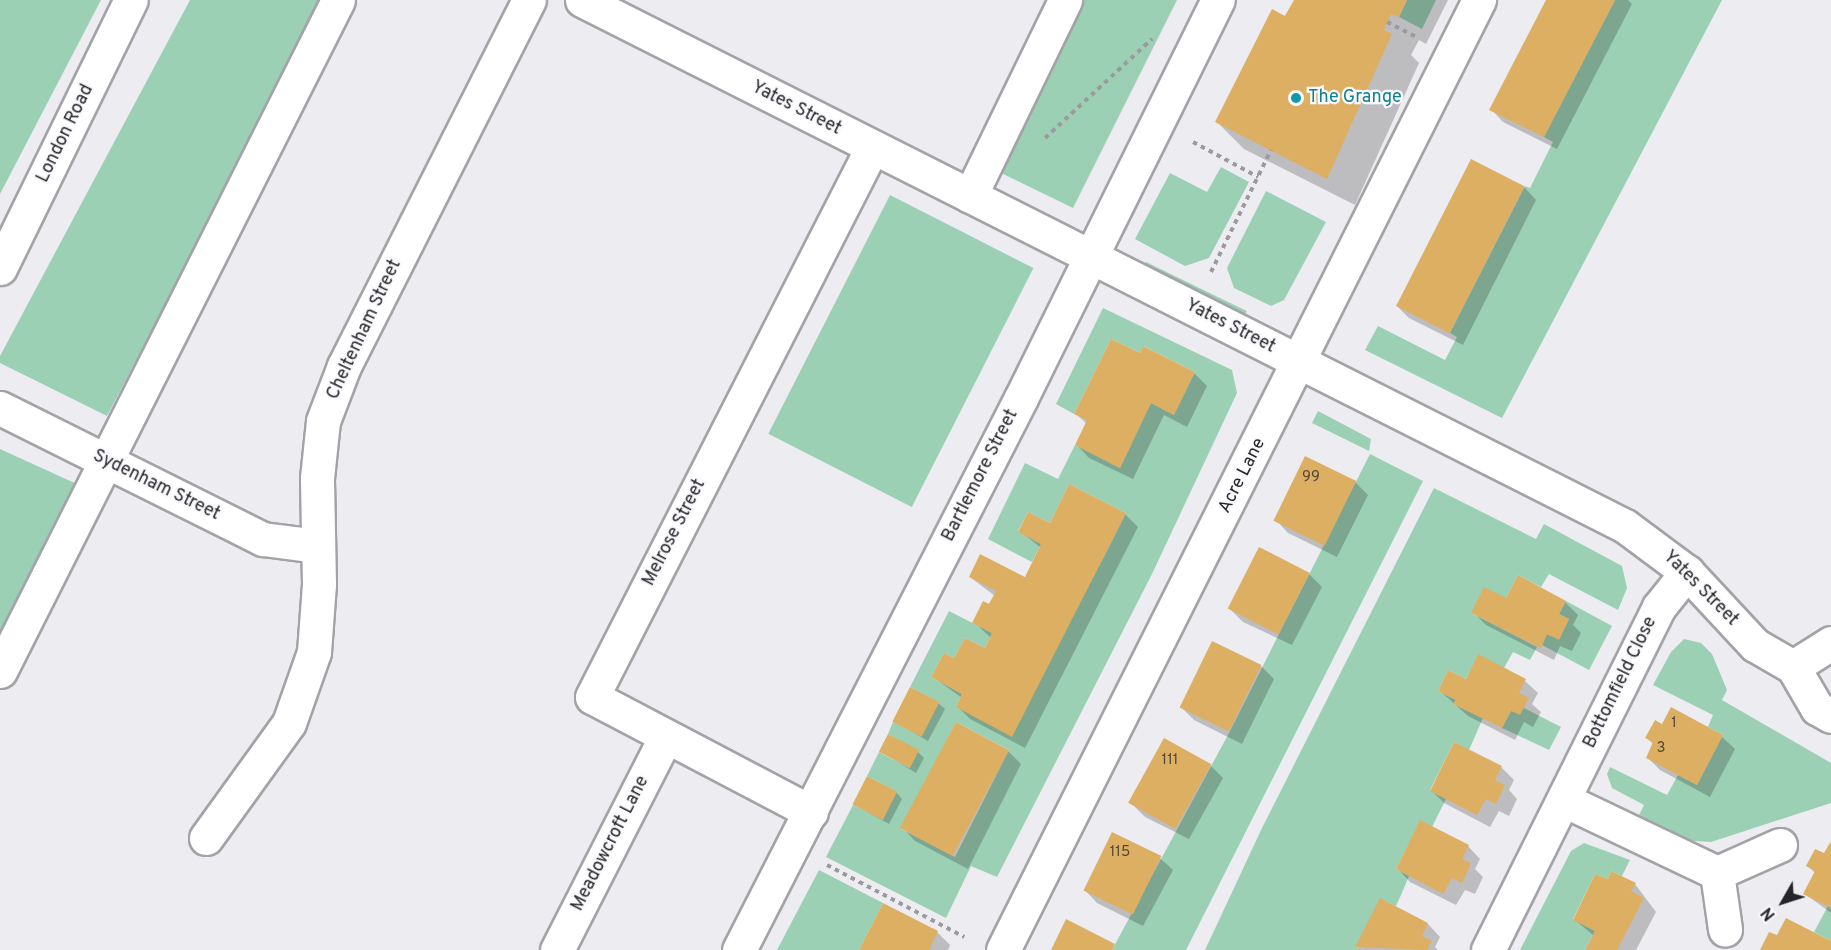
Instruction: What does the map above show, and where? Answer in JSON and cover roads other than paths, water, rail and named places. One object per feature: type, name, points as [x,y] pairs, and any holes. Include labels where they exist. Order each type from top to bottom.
[{"type":"street","name":"London Road","points":[[0,268],[131,0]]},
{"type":"street","points":[[0,671],[104,460],[338,0]]},
{"type":"street","name":"Cheltenham Street","points":[[206,838],[289,723],[314,652],[317,478],[322,421],[344,366],[529,0]]},
{"type":"street","name":"Yates Street","points":[[582,0],[1625,526],[1687,572],[1755,645],[1792,667],[1817,708],[1831,716]]},
{"type":"street","points":[[970,196],[1065,0]]},
{"type":"street","name":"Bartlemore Street","points":[[739,950],[811,812],[1218,0]]},
{"type":"street","name":"Acre Lane","points":[[1003,950],[1300,362],[1479,0]]},
{"type":"street","name":"Melrose Street","points":[[811,812],[592,698],[872,148]]},
{"type":"street","name":"Sydenham Street","points":[[0,408],[263,539],[317,546]]},
{"type":"street","name":"Bottomfield Close","points":[[1488,950],[1659,607],[1687,572]]},
{"type":"street","points":[[1792,667],[1831,643]]},
{"type":"street","name":"Meadowcroft Lane","points":[[557,950],[665,738]]},
{"type":"street","points":[[1563,800],[1717,873]]},
{"type":"street","points":[[1717,873],[1780,844]]},
{"type":"street","points":[[1717,873],[1725,929]]},
{"type":"place","name":"The Grange","points":[[1296,98]]}]
